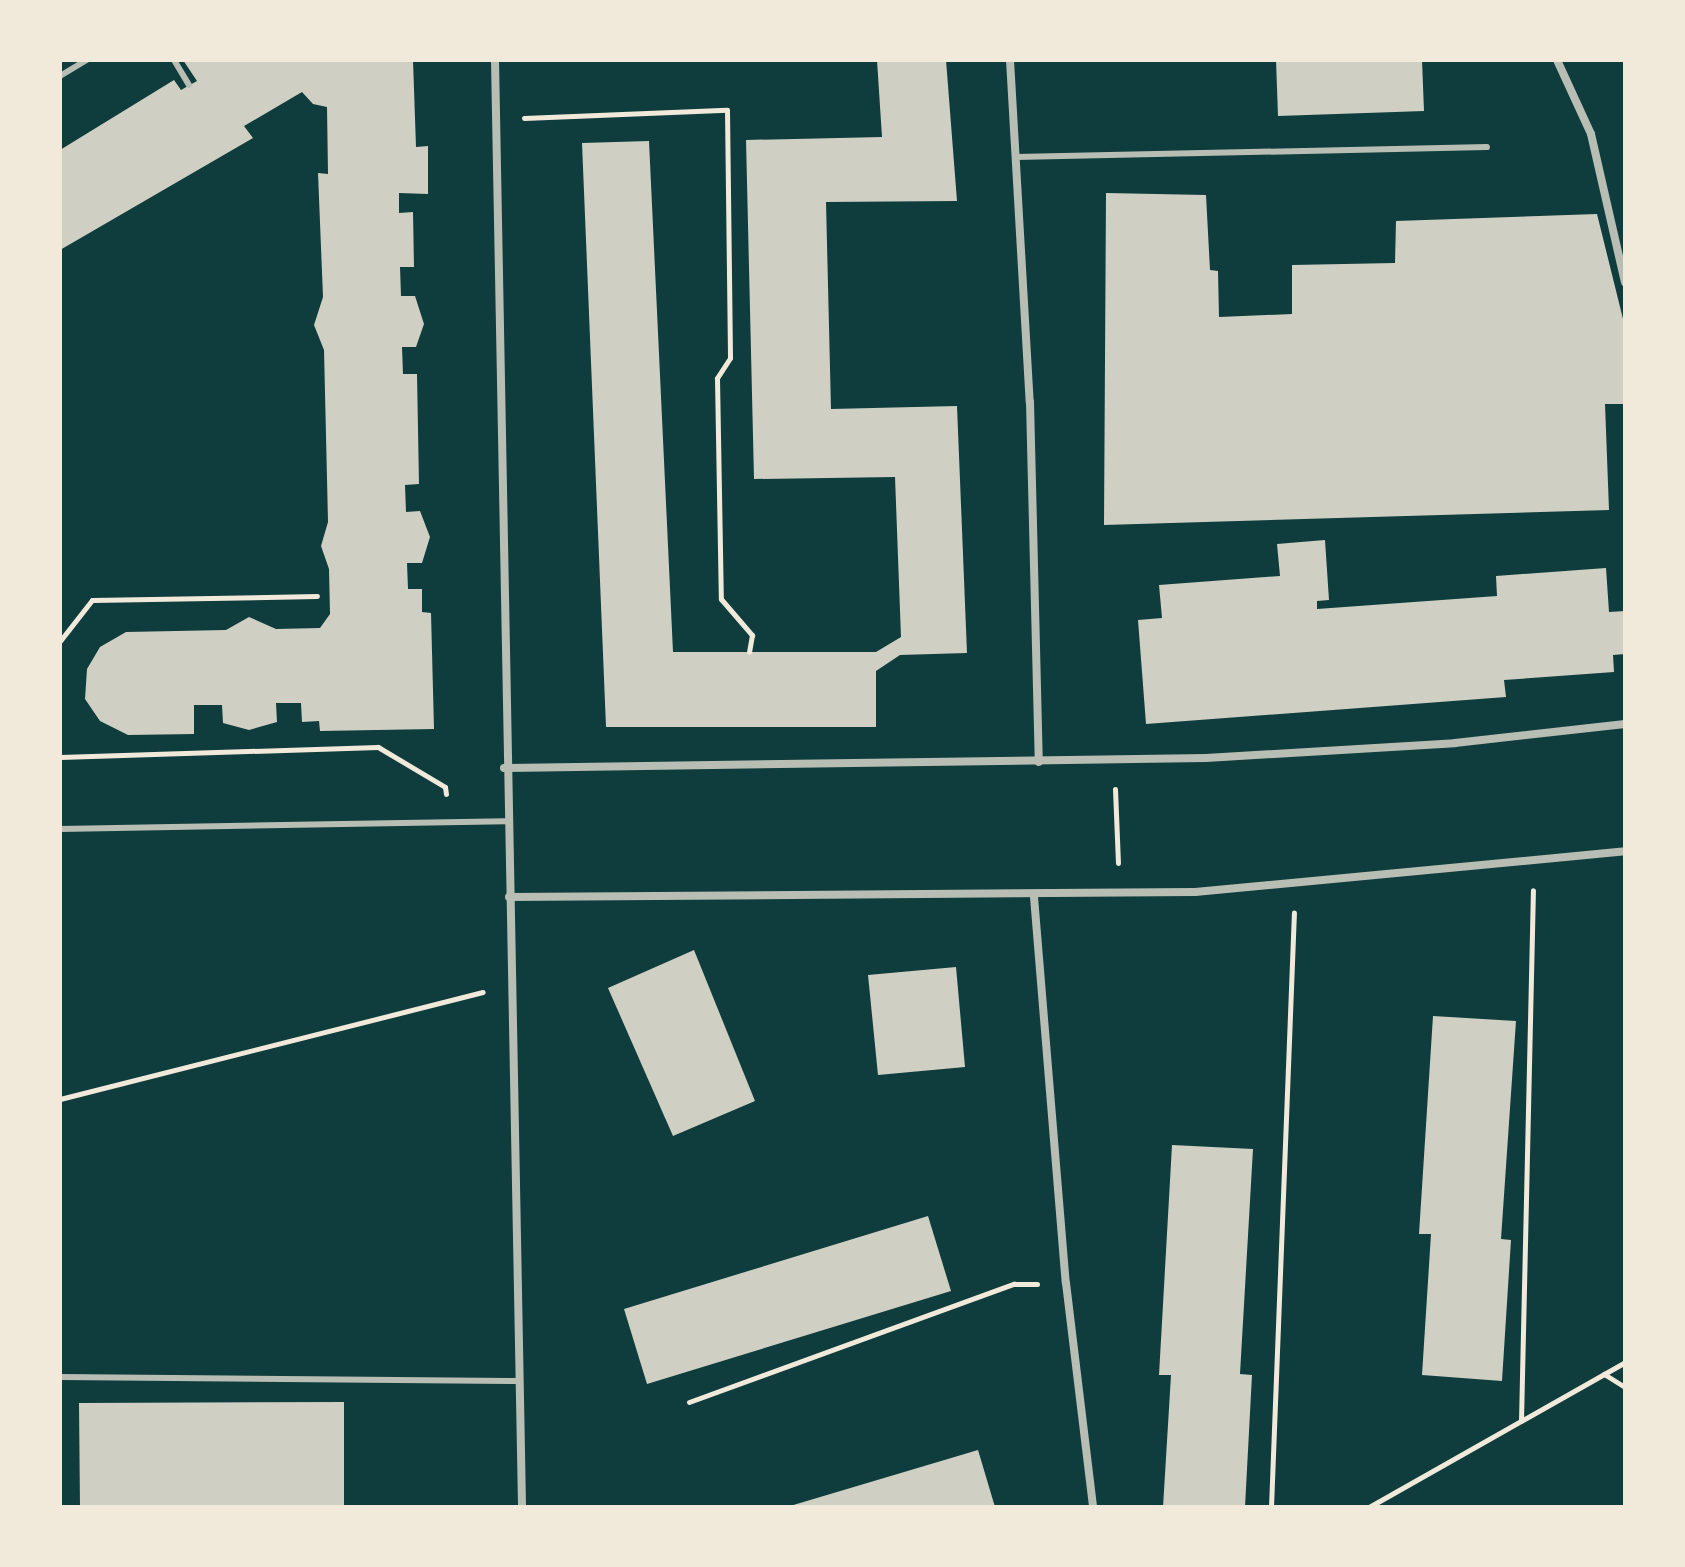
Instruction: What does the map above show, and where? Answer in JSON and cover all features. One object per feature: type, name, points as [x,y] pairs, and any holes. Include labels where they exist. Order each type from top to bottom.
[{"type":"street","points":[[495,60],[504,768],[512,985],[516,1381],[522,1507]]},
{"type":"street","points":[[1010,60],[1030,402],[1039,762]]},
{"type":"street","points":[[1557,60],[1591,134],[1625,282]]},
{"type":"street","points":[[504,768],[1114,760],[1351,750],[1625,724]]},
{"type":"street","points":[[509,897],[1119,895],[1295,885],[1534,863],[1625,851]]},
{"type":"street","points":[[1034,897],[1066,1283],[1093,1507]]},
{"type":"lane","points":[[60,76],[87,60]]},
{"type":"lane","points":[[174,60],[189,85]]},
{"type":"lane","points":[[1015,157],[1487,147]]},
{"type":"lane","points":[[60,829],[506,821]]},
{"type":"lane","points":[[60,1377],[516,1381]]},
{"type":"path","points":[[495,119],[727,110],[730,358],[717,378],[721,599],[752,635],[749,652]]},
{"type":"path","points":[[60,641],[92,600],[317,596]]},
{"type":"path","points":[[60,757],[378,747],[445,787],[447,823]]},
{"type":"path","points":[[1114,760],[1119,895]]},
{"type":"path","points":[[1521,1421],[1534,863]]},
{"type":"path","points":[[1271,1507],[1295,885]]},
{"type":"path","points":[[60,1099],[512,985]]},
{"type":"path","points":[[689,1402],[1014,1284],[1066,1283]]},
{"type":"path","points":[[1369,1507],[1625,1362]]},
{"type":"path","points":[[1604,1374],[1625,1387]]},
{"type":"building","points":[[183,60],[413,60],[416,147],[428,146],[428,194],[399,193],[399,213],[413,212],[414,267],[400,267],[401,296],[415,296],[424,324],[416,347],[402,347],[403,374],[417,374],[419,484],[405,485],[406,512],[420,511],[430,537],[422,563],[407,563],[408,589],[422,589],[422,612],[431,613],[434,729],[320,731],[319,721],[302,722],[301,703],[276,703],[277,722],[249,730],[223,723],[222,705],[194,705],[194,734],[128,735],[100,721],[85,699],[87,669],[100,647],[126,632],[226,630],[249,617],[276,629],[320,628],[330,614],[329,569],[321,546],[328,522],[324,350],[314,325],[323,297],[318,173],[328,174],[327,107],[313,104],[302,92],[244,126],[253,138],[60,250],[60,150],[174,80],[181,90],[197,81]]},
{"type":"building","points":[[877,60],[946,60],[957,201],[826,202],[831,409],[957,406],[967,653],[900,655],[876,671],[876,727],[606,727],[582,143],[649,141],[673,652],[876,652],[901,637],[895,477],[754,479],[746,140],[882,137]]},
{"type":"building","points":[[1276,60],[1422,60],[1424,111],[1278,116]]},
{"type":"building","points":[[1106,193],[1206,195],[1210,270],[1218,271],[1219,317],[1292,314],[1292,265],[1395,263],[1396,221],[1597,214],[1625,327],[1625,404],[1605,404],[1609,510],[1104,525]]},
{"type":"building","points":[[1325,540],[1329,600],[1317,601],[1317,609],[1497,596],[1496,576],[1606,568],[1609,612],[1625,611],[1625,654],[1613,655],[1614,672],[1504,680],[1506,697],[1146,724],[1138,620],[1162,618],[1159,585],[1280,576],[1277,544]]},
{"type":"building","points":[[694,950],[755,1101],[673,1136],[608,988]]},
{"type":"building","points":[[956,967],[965,1067],[878,1075],[868,975]]},
{"type":"building","points":[[1433,1016],[1516,1021],[1501,1239],[1511,1240],[1502,1381],[1422,1375],[1431,1234],[1419,1234]]},
{"type":"building","points":[[1172,1145],[1253,1149],[1240,1374],[1252,1375],[1245,1507],[1163,1507],[1171,1375],[1159,1375]]},
{"type":"building","points":[[928,1216],[951,1291],[647,1384],[624,1309]]},
{"type":"building","points":[[344,1402],[344,1507],[80,1507],[79,1403]]},
{"type":"building","points":[[978,1450],[995,1507],[790,1507],[790,1506]]}]
